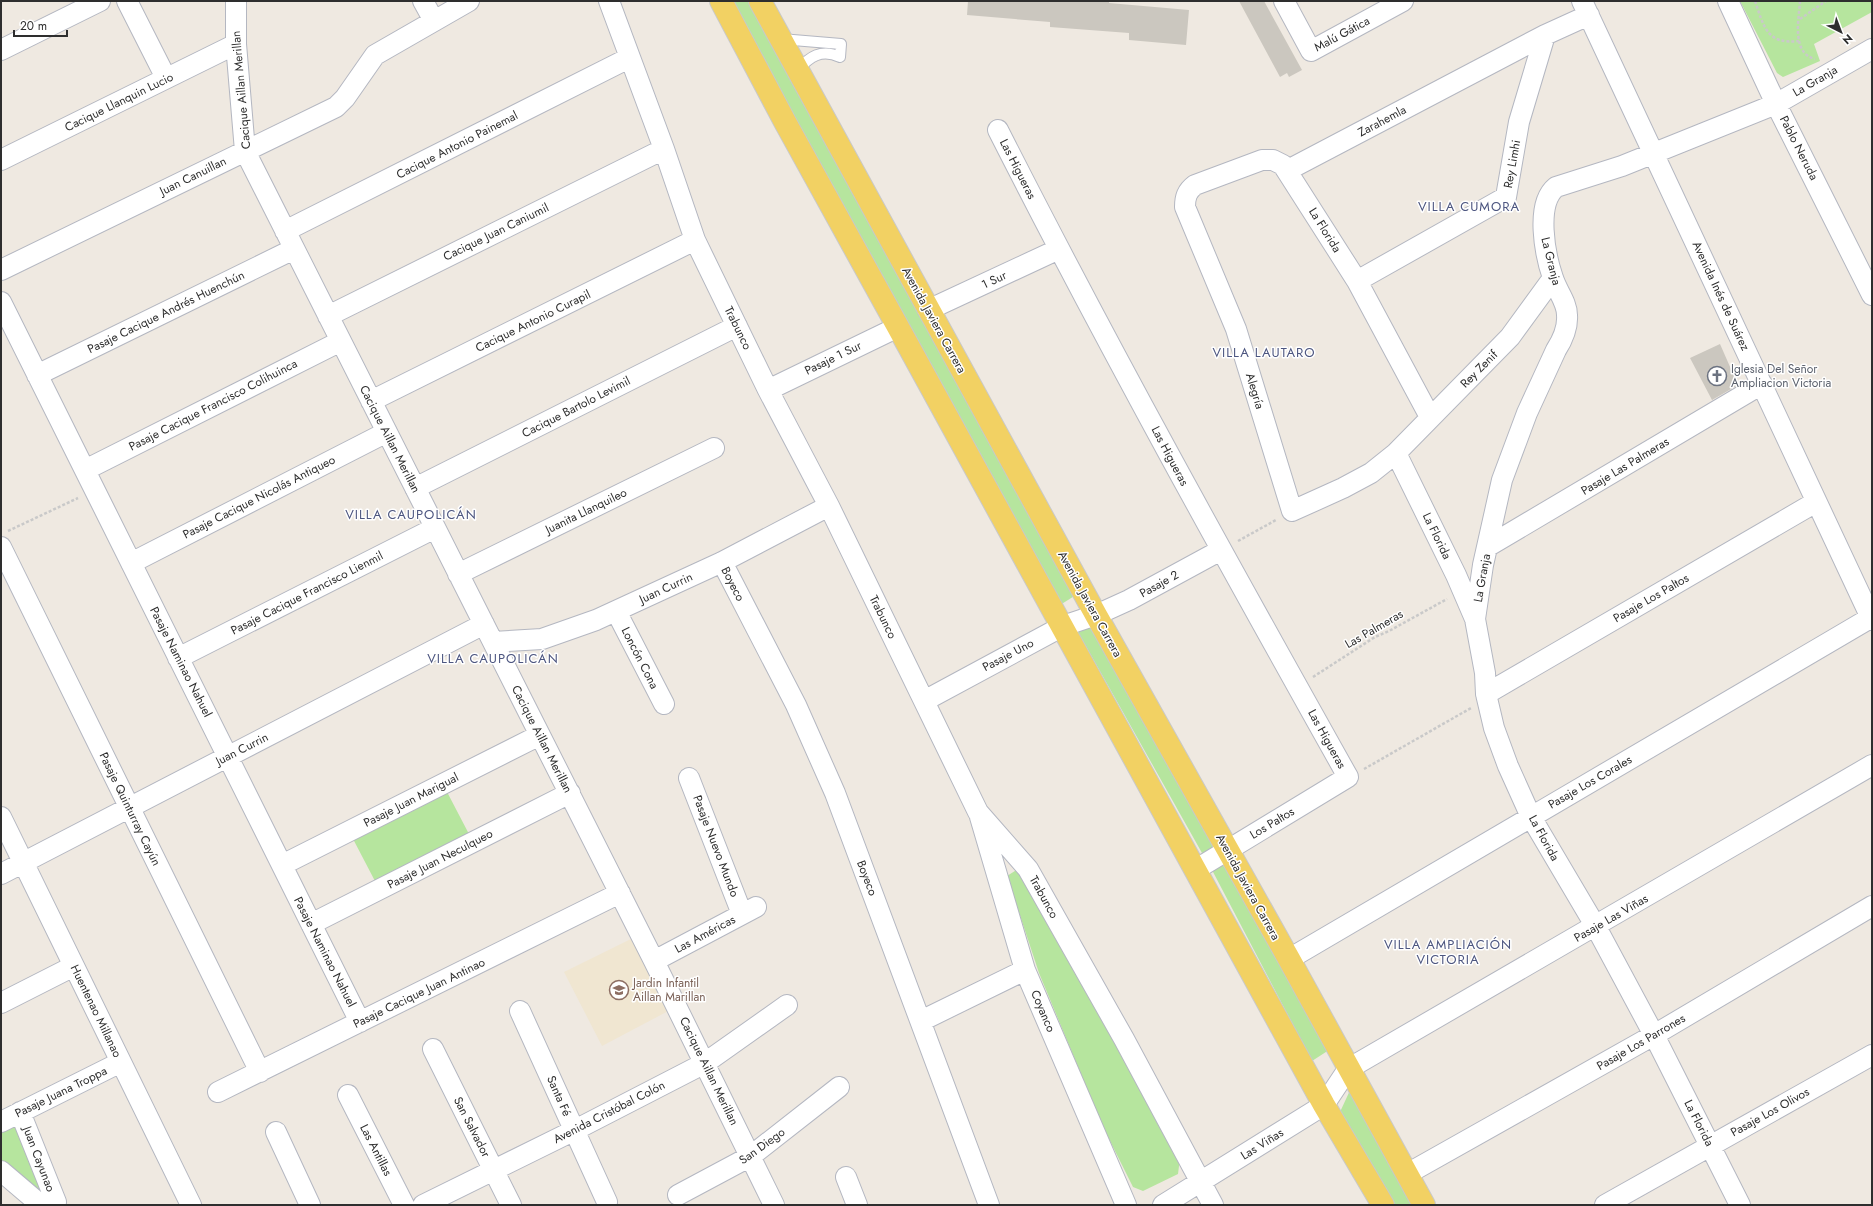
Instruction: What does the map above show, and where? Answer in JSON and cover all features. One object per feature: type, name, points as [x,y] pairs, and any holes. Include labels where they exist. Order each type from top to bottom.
[{"type":"main road","points":[[721,1],[788,129],[1063,626],[1324,1105],[1383,1205]]},
{"type":"main road","name":"Avenida Javiera Carrera","points":[[760,1],[1096,615],[1289,959],[1424,1205]]},
{"type":"street","points":[[1,50],[100,1]]},
{"type":"street","points":[[127,1],[166,78]]},
{"type":"street","name":"Cacique Aillan Merillan","points":[[236,1],[236,44],[245,151],[570,793],[774,1205]]},
{"type":"street","points":[[423,1],[434,21]]},
{"type":"street","name":"Juan Canuillan","points":[[1,270],[336,107],[345,98],[375,55],[469,1]]},
{"type":"street","name":"Trabunco","points":[[609,1],[664,149],[695,240],[768,390],[829,506],[978,812],[1028,869],[1124,1039],[1212,1205]]},
{"type":"street","name":"Malú Gática","points":[[1284,1],[1311,51],[1403,1]]},
{"type":"street","name":"Pablo Neruda","points":[[1728,1],[1776,104],[1872,295]]},
{"type":"street","name":"Zarahemla","points":[[1288,170],[1545,35],[1586,8]]},
{"type":"street","name":"Avenida Inés de Suárez","points":[[1586,8],[1816,502],[1872,618]]},
{"type":"street","name":"Rey Limhi","points":[[1357,281],[1506,197],[1519,122],[1545,35]]},
{"type":"street","name":"Cacique Llanquin Lucio","points":[[1,160],[236,44]]},
{"type":"street","name":"La Granja","points":[[1475,619],[1487,547],[1502,480],[1527,413],[1561,342],[1567,325],[1566,307],[1553,278],[1544,237],[1546,201],[1551,191],[1556,187],[1622,166],[1653,152],[1776,104],[1872,49]]},
{"type":"street","name":"Cacique Antonio Painemal","points":[[285,231],[629,58]]},
{"type":"street","name":"Las Higueras","points":[[998,130],[1059,249],[1221,550],[1348,777]]},
{"type":"street","name":"Cacique Juan Caniumil","points":[[328,316],[664,149]]},
{"type":"street","name":"Alegría","points":[[1288,170],[1278,161],[1268,159],[1262,160],[1195,185],[1186,194],[1185,207],[1236,330],[1292,511]]},
{"type":"street","name":"La Florida","points":[[1288,170],[1357,281],[1430,417]]},
{"type":"street","name":"Cacique Antonio Curapil","points":[[371,402],[695,240]]},
{"type":"street","name":"Pasaje Cacique Andrés Huenchún","points":[[37,375],[294,249]]},
{"type":"street","name":"1 Sur","points":[[928,310],[1059,249]]},
{"type":"street","name":"Rey Zenif","points":[[1396,453],[1510,337],[1553,278]]},
{"type":"street","name":"Pasaje Naminao Nahuel","points":[[1,302],[360,1022]]},
{"type":"street","name":"Cacique Bartolo Levimil","points":[[415,488],[737,326]]},
{"type":"street","name":"Pasaje 1 Sur","points":[[768,390],[898,327]]},
{"type":"street","name":"Pasaje Cacique Francisco Colihuinca","points":[[85,470],[341,341]]},
{"type":"street","name":"Pasaje Las Palmeras","points":[[1487,547],[1762,384]]},
{"type":"street","name":"Pasaje Cacique Nicolás Antiqueo","points":[[131,563],[387,432]]},
{"type":"street","name":"Juanita Llanquileo","points":[[458,574],[714,448]]},
{"type":"street","points":[[1292,511],[1343,488],[1371,472],[1396,453]]},
{"type":"street","name":"La Florida","points":[[1396,453],[1456,575],[1475,619],[1485,673],[1486,694],[1494,728],[1508,766],[1532,817],[1596,927],[1654,1035],[1740,1205]]},
{"type":"street","name":"Pasaje Los Paltos","points":[[1486,694],[1816,502]]},
{"type":"street","name":"Juan Currin","points":[[493,642],[542,639],[596,620],[722,562],[829,506]]},
{"type":"street","name":"Pasaje Cacique Francisco Lienmil","points":[[178,658],[435,528]]},
{"type":"street","name":"Pasaje Quinturray Cayún","points":[[1,547],[260,1072]]},
{"type":"street","name":"Pasaje 2","points":[[1096,615],[1129,600],[1221,550]]},
{"type":"street","name":"Boyeco","points":[[722,562],[796,705],[835,793],[989,1205]]},
{"type":"street","name":"Loncón Cona","points":[[616,611],[664,704]]},
{"type":"street","name":"Pasaje Uno","points":[[924,701],[1063,626],[1096,615]]},
{"type":"street","name":"Pasaje Los Corales","points":[[1289,959],[1872,618]]},
{"type":"street","name":"Juan Currin","points":[[1,874],[484,624]]},
{"type":"street","name":"Pasaje Juan Marigual","points":[[282,865],[540,735]]},
{"type":"street","name":"Pasaje Las Viñas","points":[[1348,1069],[1596,927],[1872,765]]},
{"type":"street","name":"Los Paltos","points":[[1196,870],[1348,777]]},
{"type":"street","name":"Pasaje Nuevo Mundo","points":[[689,778],[749,910]]},
{"type":"street","name":"Pasaje Juan Neculqueo","points":[[311,924],[570,793]]},
{"type":"street","name":"Coyanco","points":[[978,812],[1026,970],[1126,1205]]},
{"type":"street","name":"Huentenao Millanao","points":[[1,817],[192,1205]]},
{"type":"street","name":"Pasaje Cacique Juan Antinao","points":[[218,1092],[620,893]]},
{"type":"street","name":"Pasaje Los Parrones","points":[[1407,1174],[1654,1035],[1872,906]]},
{"type":"street","name":"Las Américas","points":[[654,961],[749,910]]},
{"type":"street","points":[[1,1003],[74,966]]},
{"type":"street","points":[[921,1022],[1026,970]]},
{"type":"street","name":"Avenida Cristóbal Colón","points":[[423,1205],[575,1130],[705,1063],[787,1005]]},
{"type":"street","name":"Santa Fé","points":[[520,1011],[607,1202]]},
{"type":"street","name":"San Salvador","points":[[432,1049],[511,1205]]},
{"type":"street","name":"Pasaje Los Olivos","points":[[1605,1205],[1872,1055]]},
{"type":"street","name":"Pasaje Juana Troppa","points":[[1,1122],[122,1062]]},
{"type":"street","name":"Las Viñas","points":[[1163,1205],[1201,1183],[1324,1105],[1348,1069]]},
{"type":"street","name":"San Diego","points":[[678,1195],[751,1156],[839,1087]]},
{"type":"street","name":"Las Antillas","points":[[348,1095],[404,1205]]},
{"type":"street","name":"Juan Cayunao","points":[[20,1112],[56,1202],[52,1205]]},
{"type":"street","points":[[276,1132],[310,1205]]},
{"type":"street","points":[[1,1171],[41,1205]]},
{"type":"street","points":[[846,1177],[857,1205]]},
{"type":"lane","points":[[780,38],[841,44],[840,57],[825,53],[817,54],[809,58],[797,71]]},
{"type":"path","points":[[1755,1],[1766,29],[1775,39],[1785,42],[1799,41]]},
{"type":"path","points":[[1800,1],[1799,45],[1806,55],[1818,60]]},
{"type":"path","points":[[1800,19],[1826,1]]},
{"type":"path","points":[[1,535],[94,490]]},
{"type":"path","points":[[1221,550],[1292,511]]},
{"type":"path","name":"Las Palmeras","points":[[1297,687],[1375,637],[1389,631],[1442,601],[1463,593]]},
{"type":"path","points":[[1348,777],[1469,710],[1486,694]]},
{"type":"shaded area","name":"Jardin Infantil Aillan Marillan","points":[[637,936],[674,1008],[602,1046],[564,972]]},
{"type":"green space","points":[[731,1],[748,1],[1076,595],[1060,605]]},
{"type":"green space","points":[[1740,1],[1872,1],[1872,12],[1814,44],[1820,61],[1783,77],[1777,73]]},
{"type":"green space","points":[[1093,624],[1218,846],[1202,853],[1078,632]]},
{"type":"green space","points":[[446,790],[470,836],[376,883],[352,837]]},
{"type":"green space","points":[[1227,862],[1329,1050],[1312,1061],[1212,870]]},
{"type":"green space","points":[[1018,869],[1180,1158],[1178,1174],[1143,1191],[1133,1187],[1103,1127],[1039,973],[1007,876]]},
{"type":"green space","points":[[1352,1086],[1418,1205],[1393,1205],[1340,1112]]},
{"type":"green space","points":[[15,1120],[47,1200],[1,1161],[1,1127]]},
{"type":"building","points":[[968,1],[1109,1],[1109,3],[1189,10],[1186,45],[1129,40],[1129,33],[1050,27],[1050,22],[967,15]]},
{"type":"building","points":[[1239,1],[1264,1],[1302,70],[1289,77],[1287,73],[1280,77]]},
{"type":"building","name":"Iglesia Del Señor Ampliacion Victoria","points":[[1720,344],[1738,385],[1712,400],[1690,358]]},
{"type":"place","name":"Iglesia Del Señor Ampliacion Victoria","points":[[1717,376]]},
{"type":"place","name":"Jardin Infantil Aillan Marillan","points":[[619,990]]},
{"type":"district","name":"VILLA CUMORA","points":[[1469,206]]},
{"type":"district","name":"VILLA LAUTARO","points":[[1264,352]]},
{"type":"district","name":"VILLA CAUPOLICÁN","points":[[411,514]]},
{"type":"district","name":"VILLA CAUPOLICÁN","points":[[493,658]]},
{"type":"district","name":"VILLA AMPLIACIÓN VICTORIA","points":[[1448,952]]}]
